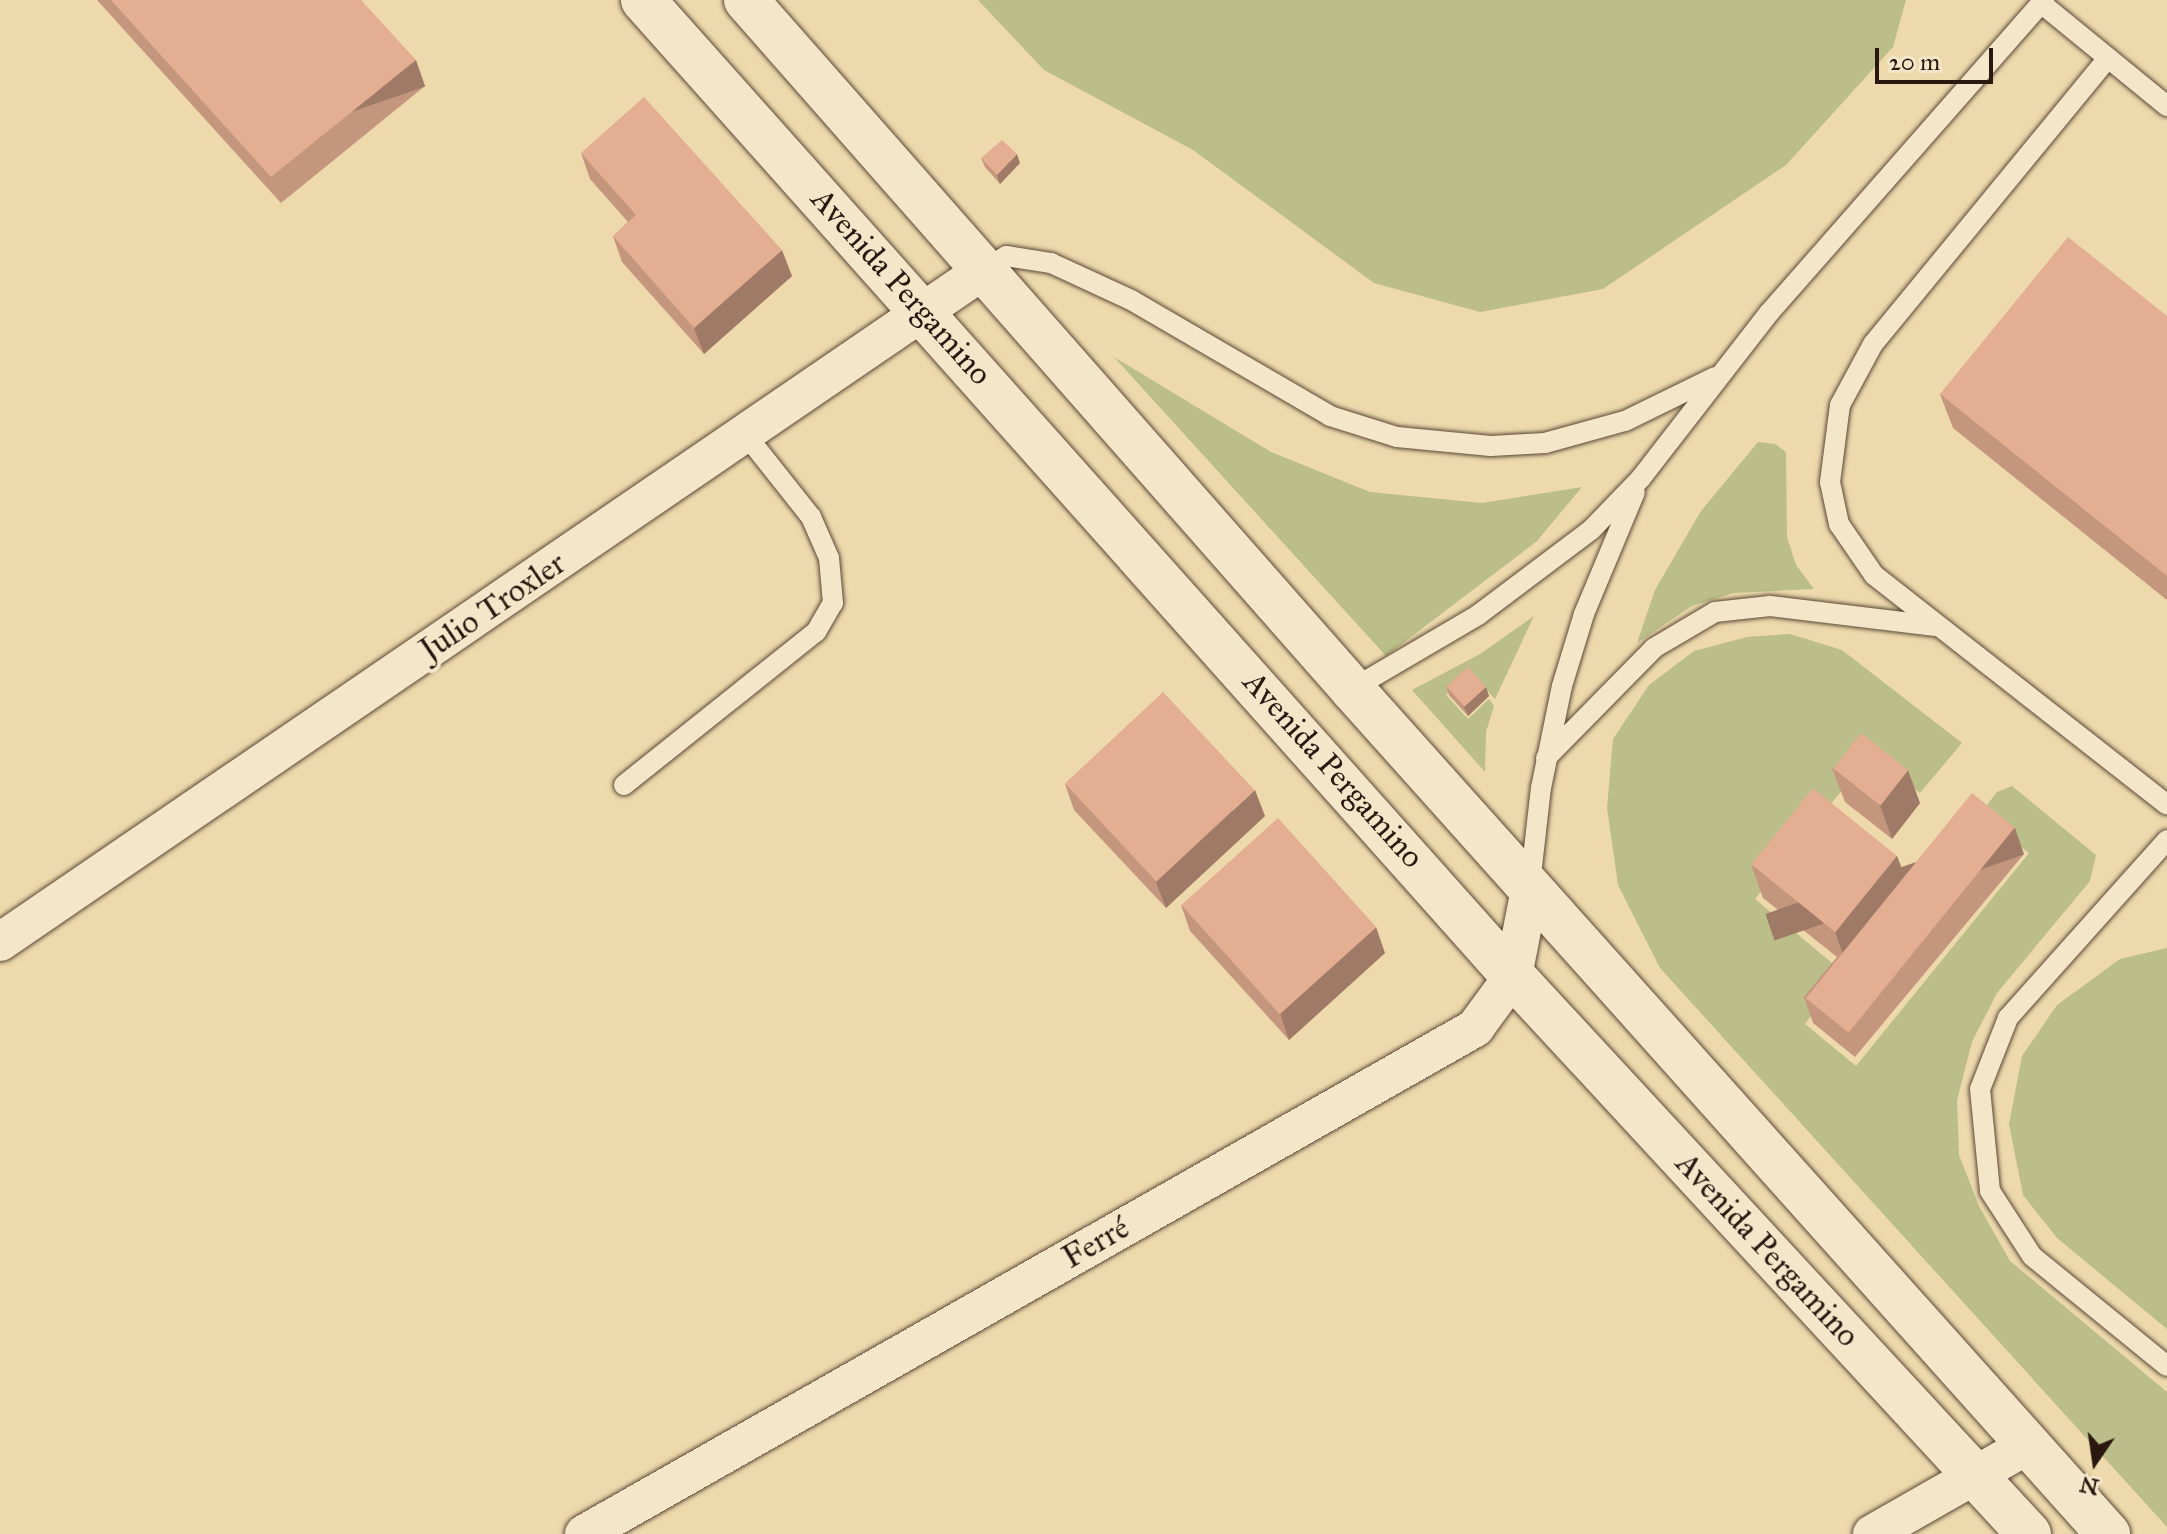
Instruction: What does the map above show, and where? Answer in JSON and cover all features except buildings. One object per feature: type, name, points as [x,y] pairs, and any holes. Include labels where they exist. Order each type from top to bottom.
[{"type":"main road","name":"Avenida Pergamino","points":[[643,0],[1513,976],[2029,1534]]},
{"type":"main road","name":"Avenida Pergamino","points":[[746,0],[1352,689],[2108,1534]]},
{"type":"street","name":"Julio Troxler","points":[[0,942],[984,270]]},
{"type":"street","name":"Ferré","points":[[584,1534],[1475,1028],[1513,976],[1530,889]]},
{"type":"street","points":[[1872,1534],[2028,1445]]},
{"type":"lane","points":[[1352,689],[1536,574],[1591,530],[1641,478],[1718,375],[2042,2],[2167,106]]},
{"type":"lane","points":[[2108,58],[1873,344],[1840,405],[1830,482],[1839,524],[1874,575],[2167,805]]},
{"type":"lane","points":[[984,270],[1006,256],[1051,263],[1131,300],[1330,416],[1397,437],[1491,446],[1584,436],[1718,375]]},
{"type":"lane","points":[[624,785],[816,632],[833,603],[829,558],[811,517],[746,435]]},
{"type":"lane","points":[[1530,889],[1546,758],[1584,614],[1641,478]]},
{"type":"lane","points":[[1546,758],[1654,648],[1715,612],[1770,606],[1941,627]]},
{"type":"lane","points":[[2167,840],[2008,1018],[1980,1089],[1990,1191],[2032,1256],[2167,1366]]},
{"type":"green space","points":[[978,0],[1906,0],[1893,47],[1786,165],[1603,289],[1480,312],[1374,283],[1193,150],[1044,70]]},
{"type":"green space","points":[[1114,357],[1271,452],[1370,492],[1482,503],[1582,487],[1537,541],[1386,656]]},
{"type":"green space","points":[[1758,442],[1775,444],[1786,452],[1787,537],[1796,565],[1814,589],[1733,593],[1692,606],[1637,643],[1655,590],[1701,511]]},
{"type":"green space","points":[[1534,616],[1495,699],[1471,673],[1446,695],[1468,719],[1489,699],[1494,706],[1486,732],[1485,772],[1412,690],[1480,654]]},
{"type":"green space","points":[[1790,634],[1842,650],[1962,743],[1920,793],[1870,755],[1755,899],[1844,973],[1805,1024],[1856,1066],[2029,853],[1980,814],[1997,792],[2012,786],[2096,855],[2090,881],[1997,993],[1972,1042],[1957,1100],[1959,1155],[1979,1206],[2010,1261],[2167,1392],[2167,1527],[1660,968],[1618,885],[1607,808],[1613,739],[1649,685],[1694,651],[1747,637]]},
{"type":"green space","points":[[2167,948],[2167,1329],[2057,1238],[2023,1195],[2009,1124],[2022,1056],[2057,1005],[2120,959]]}]
